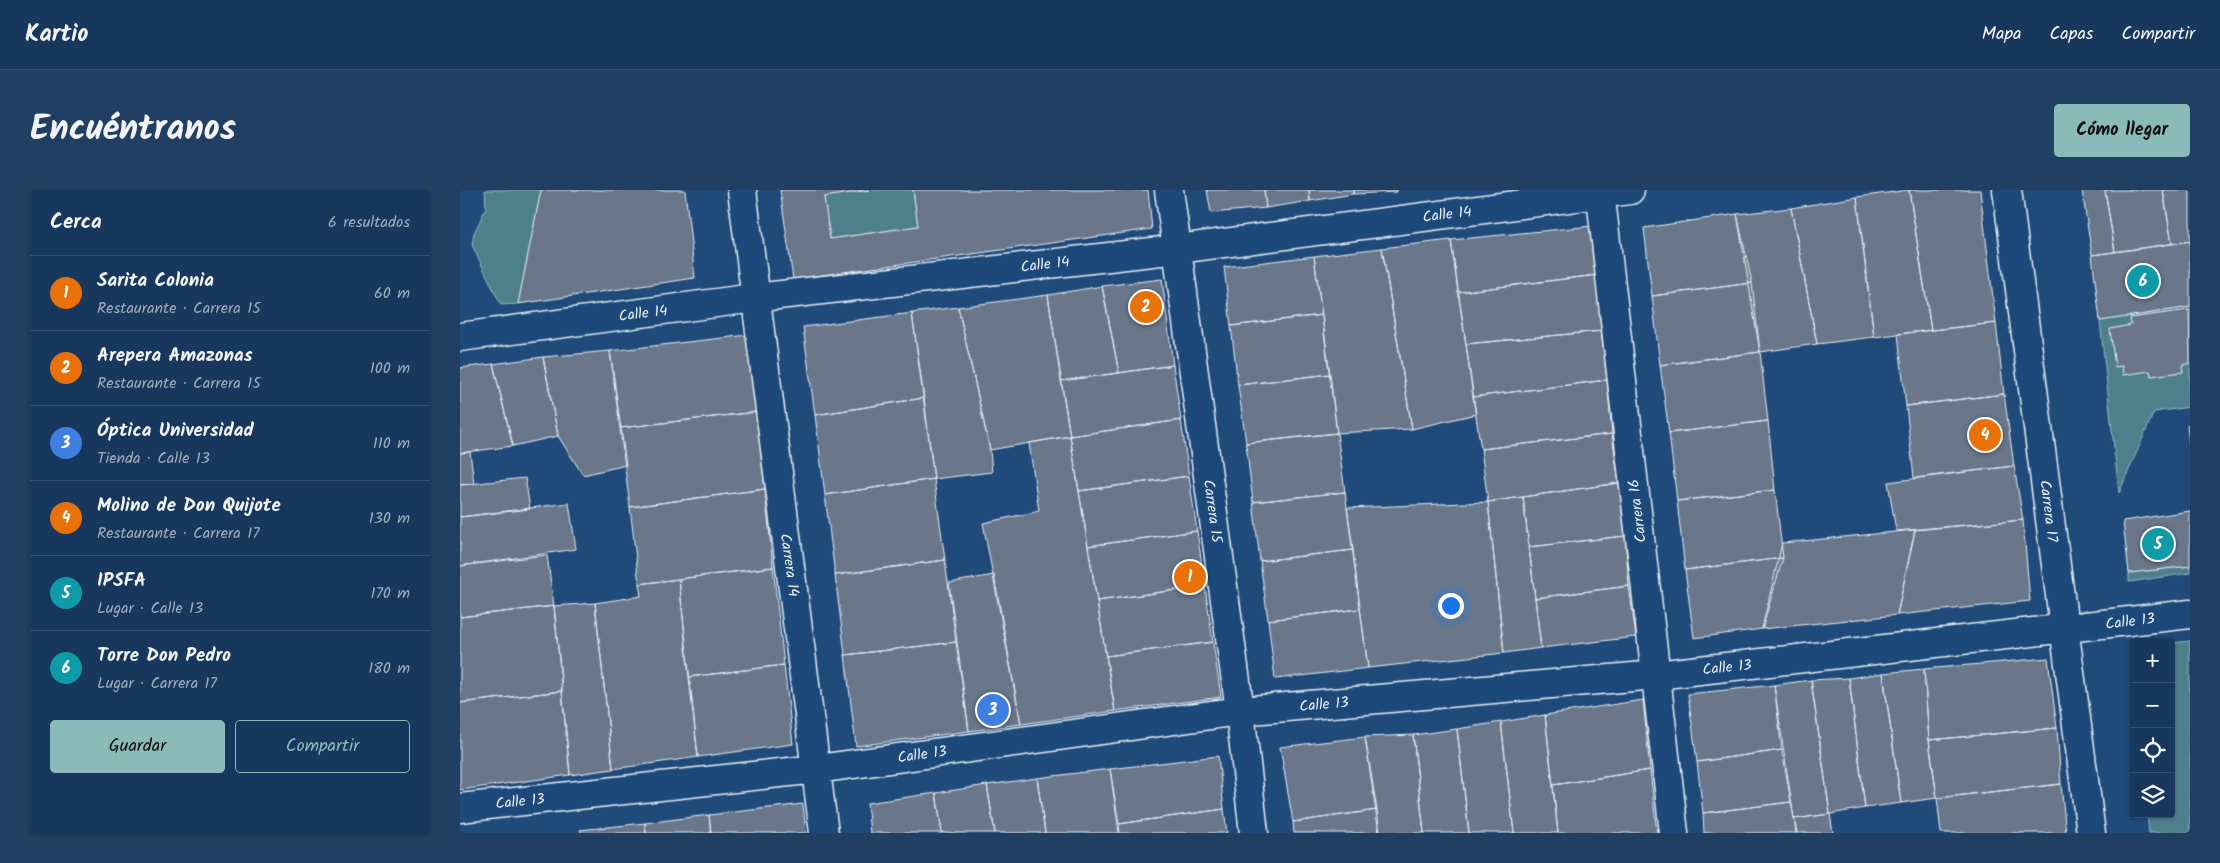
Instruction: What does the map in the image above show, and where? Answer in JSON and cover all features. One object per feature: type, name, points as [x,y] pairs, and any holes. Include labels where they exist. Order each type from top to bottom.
[{"type":"street","name":"Carrera 14","points":[[742,190],[754,298],[824,833]]},
{"type":"street","name":"Carrera 15","points":[[1169,190],[1240,711],[1254,833]]},
{"type":"street","name":"Calle 14","points":[[460,337],[754,298],[1178,249],[1600,192],[1630,190]]},
{"type":"street","name":"Carrera 17","points":[[2008,190],[2091,833]]},
{"type":"street","name":"Carrera 16","points":[[1600,192],[1674,833]]},
{"type":"street","name":"Calle 13","points":[[460,808],[816,768],[1240,711],[1656,675],[2190,614]]},
{"type":"green space","points":[[485,190],[541,190],[518,304],[501,305],[472,245],[474,233],[486,208]]},
{"type":"green space","points":[[869,190],[913,190],[918,226],[830,239],[824,197]]},
{"type":"green space","points":[[2190,307],[2190,407],[2154,412],[2119,493],[2100,321]]},
{"type":"green space","points":[[2190,566],[2190,573],[2129,582],[2129,573]]},
{"type":"green space","points":[[2190,641],[2190,833],[2149,833],[2147,818],[2175,818],[2175,643]]},
{"type":"building","points":[[541,190],[685,190],[695,278],[518,304]]},
{"type":"building","points":[[780,190],[869,190],[824,197],[830,239],[918,226],[913,190],[1148,190],[1152,229],[793,279]]},
{"type":"building","points":[[1207,190],[1264,190],[1266,208],[1211,213]]},
{"type":"building","points":[[1264,190],[1309,190],[1310,201],[1266,208]]},
{"type":"building","points":[[1309,190],[1353,190],[1353,194],[1310,201]]},
{"type":"building","points":[[1353,190],[1397,190],[1397,192],[1353,194]]},
{"type":"building","points":[[1909,190],[1980,190],[1996,323],[1931,330]]},
{"type":"building","points":[[1909,190],[1931,330],[1874,337],[1857,197]]},
{"type":"building","points":[[2082,190],[2105,190],[2115,252],[2092,255]]},
{"type":"building","points":[[2105,190],[2163,190],[2172,244],[2115,252]]},
{"type":"building","points":[[2163,190],[2190,190],[2190,241],[2172,244]]},
{"type":"building","points":[[1857,197],[1874,337],[1817,344],[1791,208]]},
{"type":"building","points":[[1791,208],[1817,344],[1760,352],[1737,214]]},
{"type":"building","points":[[1737,214],[1752,283],[1652,296],[1644,228]]},
{"type":"building","points":[[1592,226],[1597,275],[1458,292],[1451,240]]},
{"type":"building","points":[[1451,240],[1476,414],[1412,429],[1382,248]]},
{"type":"building","points":[[2190,241],[2190,307],[2100,321],[2092,255]]},
{"type":"building","points":[[1382,248],[1412,429],[1337,433],[1314,256]]},
{"type":"building","points":[[1314,256],[1322,315],[1231,326],[1224,267]]},
{"type":"building","points":[[1597,275],[1601,331],[1466,344],[1458,292]]},
{"type":"building","points":[[1162,279],[1173,365],[1119,373],[1102,286]]},
{"type":"building","points":[[1752,283],[1760,352],[1660,365],[1652,296]]},
{"type":"building","points":[[1102,286],[1119,373],[1061,381],[1048,295]]},
{"type":"building","points":[[1048,295],[1070,436],[990,450],[958,307]]},
{"type":"building","points":[[958,307],[990,450],[992,472],[934,479],[912,313]]},
{"type":"building","points":[[2189,310],[2190,363],[2182,365],[2183,372],[2151,376],[2150,371],[2123,375],[2122,366],[2115,367],[2110,329],[2131,325],[2130,318]]},
{"type":"building","points":[[912,313],[924,398],[815,415],[803,327]]},
{"type":"building","points":[[1322,315],[1330,374],[1238,385],[1231,326]]},
{"type":"building","points":[[1996,323],[2004,394],[1906,406],[1898,334]]},
{"type":"building","points":[[1601,331],[1607,380],[1473,397],[1466,344]]},
{"type":"building","points":[[748,335],[756,412],[620,428],[610,351]]},
{"type":"building","points":[[610,351],[626,465],[583,475],[558,436],[543,357]]},
{"type":"building","points":[[1760,352],[1768,421],[1669,433],[1660,365]]},
{"type":"building","points":[[543,357],[558,436],[513,446],[493,364]]},
{"type":"building","points":[[493,364],[513,446],[460,453],[460,368]]},
{"type":"building","points":[[1173,365],[1181,420],[1070,436],[1061,381]]},
{"type":"building","points":[[1330,374],[1337,433],[1246,443],[1238,385]]},
{"type":"building","points":[[1607,380],[1612,434],[1481,449],[1473,397]]},
{"type":"building","points":[[2004,394],[2014,466],[1914,478],[1906,406]]},
{"type":"building","points":[[924,398],[934,479],[825,495],[815,415]]},
{"type":"building","points":[[756,412],[765,489],[630,507],[620,428]]},
{"type":"building","points":[[1181,420],[1189,476],[1079,491],[1070,436]]},
{"type":"building","points":[[1768,421],[1775,490],[1677,501],[1669,433]]},
{"type":"building","points":[[2190,424],[2190,452],[2187,425]]},
{"type":"building","points":[[1337,433],[1345,492],[1253,502],[1246,443]]},
{"type":"building","points":[[1612,434],[1619,483],[1488,502],[1481,449]]},
{"type":"building","points":[[1070,436],[1115,711],[1021,724],[983,523],[1039,511],[1029,443]]},
{"type":"building","points":[[470,452],[474,484],[460,485],[460,453]]},
{"type":"building","points":[[2014,466],[2023,520],[1896,531],[1888,482]]},
{"type":"building","points":[[1189,476],[1197,531],[1088,546],[1079,491]]},
{"type":"building","points":[[525,478],[530,509],[460,517],[460,485]]},
{"type":"building","points":[[934,479],[945,560],[835,575],[825,495]]},
{"type":"building","points":[[1619,483],[1625,536],[1529,547],[1523,497]]},
{"type":"building","points":[[765,489],[773,567],[639,584],[630,507]]},
{"type":"building","points":[[1775,490],[1783,558],[1685,570],[1677,501]]},
{"type":"building","points":[[1345,492],[1353,550],[1260,561],[1253,502]]},
{"type":"building","points":[[1523,497],[1541,648],[1504,653],[1488,502]]},
{"type":"building","points":[[1488,502],[1504,653],[1368,668],[1347,508]]},
{"type":"building","points":[[569,503],[576,549],[460,566],[460,517]]},
{"type":"building","points":[[2190,511],[2190,566],[2129,573],[2123,521]]},
{"type":"building","points":[[2023,520],[2030,601],[1897,615],[1915,530]]},
{"type":"building","points":[[1915,530],[1897,615],[1762,629],[1782,543]]},
{"type":"building","points":[[1197,531],[1205,586],[1097,601],[1088,546]]},
{"type":"building","points":[[1625,536],[1629,586],[1535,598],[1529,547]]},
{"type":"building","points":[[1353,550],[1360,609],[1268,620],[1260,561]]},
{"type":"building","points":[[547,555],[554,606],[460,617],[460,566]]},
{"type":"building","points":[[1783,558],[1762,629],[1694,638],[1685,570]]},
{"type":"building","points":[[945,560],[956,642],[845,655],[835,575]]},
{"type":"building","points":[[773,567],[784,665],[689,677],[679,579]]},
{"type":"building","points":[[994,575],[1021,724],[969,731],[949,583]]},
{"type":"building","points":[[679,579],[698,757],[613,769],[595,603],[641,596],[639,584]]},
{"type":"building","points":[[1205,586],[1213,642],[1106,656],[1097,601]]},
{"type":"building","points":[[1629,586],[1636,637],[1541,648],[1535,598]]},
{"type":"building","points":[[595,603],[613,769],[570,775],[554,606]]},
{"type":"building","points":[[554,606],[562,691],[460,703],[460,617]]},
{"type":"building","points":[[1360,609],[1368,668],[1275,679],[1268,620]]},
{"type":"building","points":[[956,642],[969,731],[856,746],[845,655]]},
{"type":"building","points":[[1213,642],[1221,697],[1115,711],[1106,656]]},
{"type":"building","points":[[2048,658],[2057,728],[1929,740],[1924,669]]},
{"type":"building","points":[[784,665],[793,744],[698,757],[689,677]]},
{"type":"building","points":[[1924,669],[1929,740],[1937,798],[1901,803],[1883,673]]},
{"type":"building","points":[[1883,673],[1901,803],[1865,808],[1849,678]]},
{"type":"building","points":[[1849,678],[1865,808],[1830,814],[1811,680]]},
{"type":"building","points":[[1811,680],[1830,814],[1794,819],[1774,685]]},
{"type":"building","points":[[1774,685],[1782,750],[1697,762],[1688,694]]},
{"type":"building","points":[[562,691],[570,775],[460,790],[460,703]]},
{"type":"building","points":[[1643,700],[1650,770],[1553,785],[1545,715]]},
{"type":"building","points":[[1545,715],[1558,833],[1514,833],[1501,722]]},
{"type":"building","points":[[1501,722],[1514,833],[1469,833],[1457,729]]},
{"type":"building","points":[[2057,728],[2061,784],[1937,798],[1929,740]]},
{"type":"building","points":[[1457,729],[1469,833],[1424,833],[1413,735]]},
{"type":"building","points":[[1413,735],[1424,833],[1379,833],[1365,737]]},
{"type":"building","points":[[1365,737],[1377,810],[1293,822],[1280,747]]},
{"type":"building","points":[[1782,750],[1791,802],[1703,813],[1697,762]]},
{"type":"building","points":[[1218,756],[1224,809],[1119,824],[1110,769]]},
{"type":"building","points":[[1110,769],[1119,833],[1045,833],[1037,778]]},
{"type":"building","points":[[1650,770],[1657,833],[1558,833],[1553,785]]},
{"type":"building","points":[[1037,778],[1045,833],[995,833],[987,785]]},
{"type":"building","points":[[2061,784],[2066,833],[1941,833],[1937,798]]},
{"type":"building","points":[[987,785],[995,833],[942,833],[936,793]]},
{"type":"building","points":[[936,793],[942,833],[870,833],[867,803]]},
{"type":"building","points":[[1791,802],[1797,833],[1704,833],[1703,813]]},
{"type":"building","points":[[803,804],[806,833],[711,833],[709,815]]},
{"type":"building","points":[[1224,809],[1227,833],[1120,833],[1119,824]]},
{"type":"building","points":[[1377,810],[1380,833],[1294,833],[1293,822]]},
{"type":"building","points":[[1830,814],[1833,833],[1796,833],[1794,819]]},
{"type":"building","points":[[709,815],[711,833],[646,833],[645,823]]},
{"type":"building","points":[[645,823],[646,833],[581,833],[580,830]]},
{"type":"place","name":"Torre Don Pedro","points":[[2143,281]]},
{"type":"place","name":"Arepera Amazonas","points":[[1146,307]]},
{"type":"place","name":"Molino de Don Quijote","points":[[1985,435]]},
{"type":"place","name":"IPSFA","points":[[2158,544]]},
{"type":"place","name":"Sarita Colonia","points":[[1190,577]]},
{"type":"place","name":"Óptica Universidad","points":[[993,710]]}]
